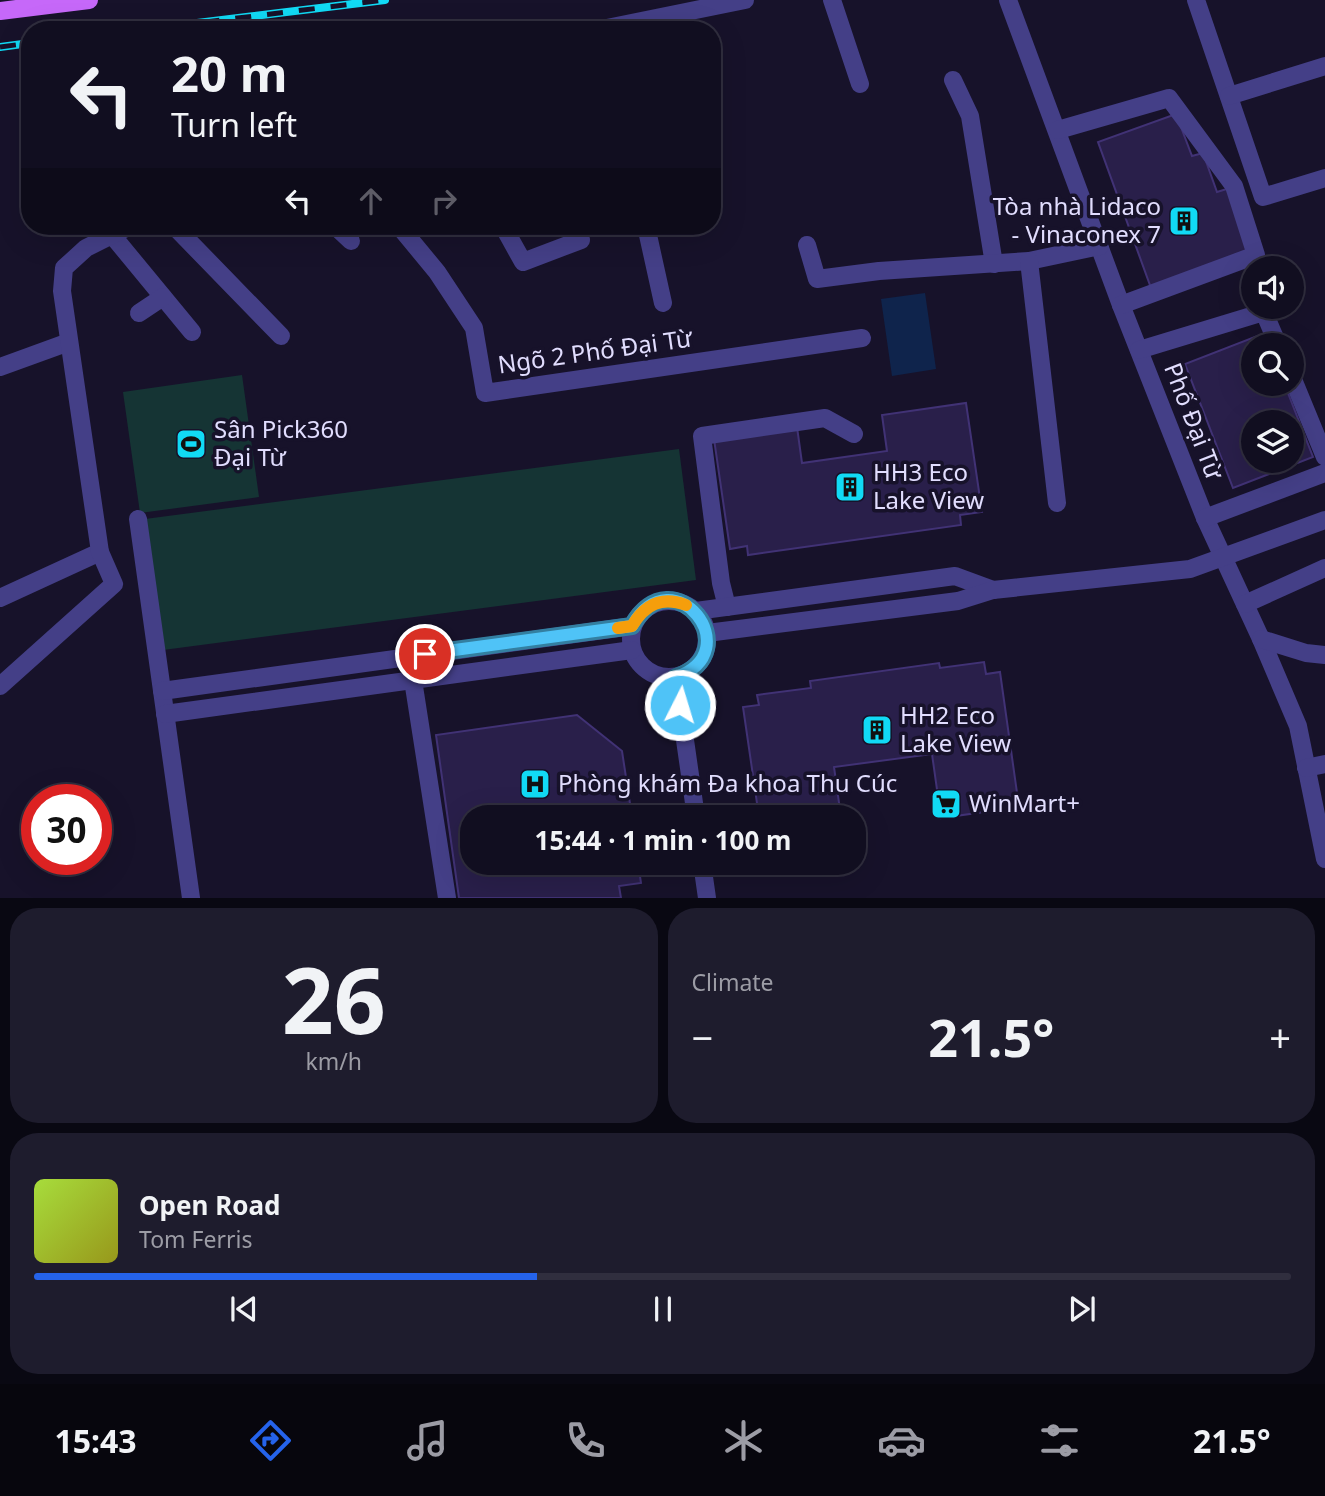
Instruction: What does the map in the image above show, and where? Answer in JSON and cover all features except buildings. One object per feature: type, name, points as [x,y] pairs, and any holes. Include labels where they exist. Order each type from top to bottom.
[{"type":"main road","points":[[0,11],[89,0]]},
{"type":"street","points":[[641,21],[745,0]]},
{"type":"street","points":[[832,0],[860,84]]},
{"type":"street","name":"Phố Đại Từ","points":[[1008,0],[1121,305],[1205,518],[1298,726],[1325,859]]},
{"type":"street","points":[[1196,0],[1263,197],[1325,178]]},
{"type":"street","points":[[1229,96],[1325,66]]},
{"type":"street","points":[[953,80],[970,116],[994,264]]},
{"type":"street","points":[[1058,130],[1169,98],[1234,186],[1256,255],[1121,305]]},
{"type":"street","points":[[0,686],[114,584],[100,552],[62,291],[64,268],[86,248],[112,235],[192,332]]},
{"type":"street","points":[[183,235],[281,337]]},
{"type":"street","points":[[345,235],[351,241]]},
{"type":"street","name":"Ngõ 2 Phố Đại Từ","points":[[409,235],[474,328],[485,393],[862,338]]},
{"type":"street","points":[[508,235],[523,262],[581,240]]},
{"type":"street","points":[[648,235],[663,303]]},
{"type":"street","points":[[807,245],[817,279],[879,271],[1029,261],[1100,246]]},
{"type":"street","points":[[1029,261],[1057,503]]},
{"type":"street","points":[[139,313],[163,297]]},
{"type":"street","points":[[1139,350],[1264,312],[1273,333]]},
{"type":"street","points":[[0,367],[69,342]]},
{"type":"street","points":[[1300,396],[1325,457]]},
{"type":"street","points":[[727,607],[721,583],[702,436],[825,418],[854,434]]},
{"type":"street","points":[[1205,518],[1325,473]]},
{"type":"street","points":[[138,519],[191,898]]},
{"type":"street","points":[[707,633],[958,600],[998,589],[1190,569],[1325,520]]},
{"type":"street","points":[[0,598],[100,552]]},
{"type":"street","points":[[1245,604],[1325,569]]},
{"type":"street","points":[[696,611],[707,633],[703,656],[687,673],[676,677],[664,678],[644,669],[632,650],[632,626],[648,606],[660,601],[673,600],[696,611],[955,576],[998,589]]},
{"type":"street","points":[[162,691],[632,626]]},
{"type":"street","points":[[1261,639],[1306,653],[1325,655]]},
{"type":"street","points":[[165,714],[632,650]]},
{"type":"street","points":[[676,677],[694,805]]},
{"type":"street","points":[[413,680],[447,898]]},
{"type":"street","points":[[1306,768],[1325,764]]},
{"type":"street","points":[[704,875],[707,898]]},
{"type":"green space","name":"Sân Pick360 Đại Từ","points":[[242,375],[259,497],[140,513],[123,392]]},
{"type":"green space","points":[[679,449],[696,580],[163,650],[145,519]]},
{"type":"water","points":[[925,293],[936,369],[892,376],[881,299]]},
{"type":"railway","points":[[214,21],[385,0]]},
{"type":"railway","points":[[0,47],[21,44]]},
{"type":"slow traffic","points":[[618,628],[632,626],[639,614],[660,601],[673,600],[686,605]]},
{"type":"place","name":"Tòa nhà Lidaco - Vinaconex 7","points":[[1184,221]]},
{"type":"place","name":"Sân Pick360 Đại Từ","points":[[191,444]]},
{"type":"place","name":"HH3 Eco Lake View","points":[[850,487]]},
{"type":"place","name":"HH2 Eco Lake View","points":[[877,730]]},
{"type":"place","name":"Phòng khám Đa khoa Thu Cúc","points":[[535,784]]},
{"type":"place","name":"WinMart+","points":[[946,804]]},
{"type":"route","points":[[425,654],[632,626],[648,606],[673,600],[696,611],[707,633],[707,645],[696,666],[676,677],[680,705]]}]
